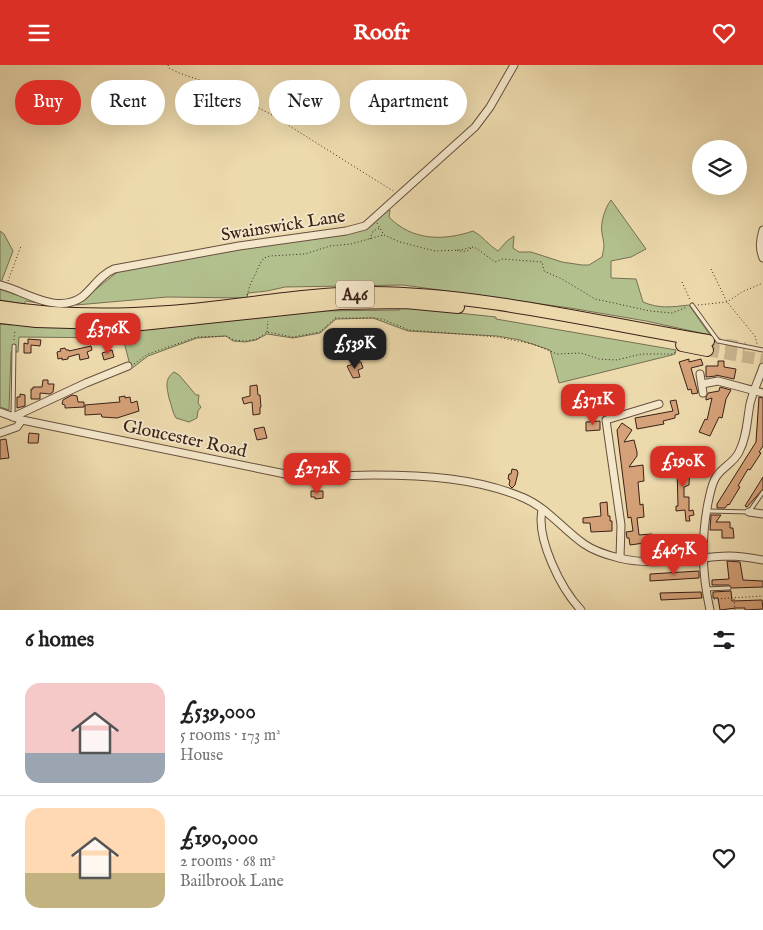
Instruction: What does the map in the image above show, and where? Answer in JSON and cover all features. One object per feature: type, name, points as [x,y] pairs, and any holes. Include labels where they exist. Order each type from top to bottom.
[{"type":"highway","name":"A46","points":[[0,307],[38,311],[114,314],[170,312],[340,294],[407,294],[514,306],[707,346],[493,311],[405,303],[306,305],[142,323],[55,322],[0,317]]},
{"type":"street","name":"Swainswick Lane","points":[[2,285],[42,300],[66,304],[74,302],[106,273],[114,269],[239,246],[351,230],[365,226],[475,127],[490,107],[514,65]]},
{"type":"street","points":[[763,230],[760,238],[763,258]]},
{"type":"street","points":[[13,417],[128,366]]},
{"type":"street","points":[[710,610],[702,558],[712,485],[716,477],[740,452],[745,435],[750,402],[763,367]]},
{"type":"street","points":[[700,374],[703,393]]},
{"type":"street","points":[[702,384],[718,381],[763,393]]},
{"type":"street","points":[[620,558],[621,525],[606,420],[659,404]]},
{"type":"street","name":"Gloucester Road","points":[[0,412],[22,420],[295,476],[404,476],[435,478],[486,486],[526,499],[586,545],[601,553],[620,558],[644,562],[743,556],[763,560]]},
{"type":"street","points":[[0,433],[16,427],[22,420]]},
{"type":"street","points":[[542,510],[540,518],[555,572],[562,585],[581,610]]},
{"type":"street","points":[[749,512],[763,514]]},
{"type":"lane","points":[[692,305],[718,341],[763,351]]},
{"type":"lane","points":[[13,417],[14,346]]},
{"type":"lane","points":[[707,511],[749,512],[763,492]]},
{"type":"lane","points":[[706,589],[729,588]]},
{"type":"path","points":[[168,65],[169,68],[179,73],[220,87],[272,115],[395,193],[401,194]]},
{"type":"path","points":[[374,218],[384,235],[400,242],[435,251],[472,247],[476,248],[494,263],[503,259],[542,262],[544,271],[562,279],[595,299],[650,311],[672,313],[692,305],[727,302],[742,292],[763,283]]},
{"type":"path","points":[[369,239],[373,231],[380,228]]},
{"type":"path","points":[[246,293],[260,262],[264,258],[305,253],[384,235]]},
{"type":"path","points":[[2,285],[9,279],[21,246]]},
{"type":"path","points":[[712,269],[727,302],[757,339],[756,349]]},
{"type":"path","points":[[682,282],[692,305]]},
{"type":"path","points":[[267,332],[268,316]]},
{"type":"path","points":[[128,366],[148,354],[197,337],[226,336],[234,340],[246,341],[257,339],[267,332],[293,337],[320,332],[335,319],[382,319],[409,330],[497,337],[532,344],[558,354],[580,353],[599,359],[616,360],[642,354],[672,354],[678,351]]},
{"type":"path","points":[[14,337],[15,328]]},
{"type":"path","points":[[708,599],[763,597]]},
{"type":"path","points":[[734,598],[735,610]]},
{"type":"green space","points":[[611,200],[646,249],[631,257],[611,261],[611,278],[636,279],[643,302],[666,307],[689,305],[710,335],[646,321],[570,308],[403,285],[285,287],[248,293],[247,298],[167,297],[76,305],[120,270],[195,255],[346,234],[385,210],[390,210],[389,217],[398,225],[418,235],[440,237],[473,231],[498,251],[514,236],[513,248],[519,252],[531,252],[562,262],[589,265],[602,257],[604,245],[602,220]]},
{"type":"green space","points":[[0,231],[4,234],[13,251],[0,285]]},
{"type":"green space","points":[[0,286],[50,305],[26,301],[24,304],[0,300]]},
{"type":"green space","points":[[401,307],[496,317],[496,319],[676,350],[675,354],[672,355],[559,383],[550,350],[520,340],[497,336],[408,331],[373,318],[336,319],[320,333],[293,338],[267,334],[256,340],[245,342],[233,341],[226,336],[197,338],[148,356],[131,369],[123,338],[19,337],[18,352],[11,352],[9,410],[0,407],[0,324],[12,325],[12,321],[399,310]]},
{"type":"green space","points":[[174,372],[179,375],[196,395],[199,395],[198,403],[201,407],[197,418],[189,422],[176,418],[169,398],[167,384]]},
{"type":"building","points":[[28,339],[41,340],[40,346],[31,345],[31,353],[24,353],[24,343],[28,344]]},
{"type":"building","points":[[91,346],[92,350],[87,352],[89,358],[80,360],[79,354],[68,357],[68,359],[58,359],[57,352],[61,351],[60,349],[65,348],[69,351]]},
{"type":"building","points":[[112,350],[114,357],[104,360],[102,353]]},
{"type":"building","points":[[689,359],[689,362],[701,359],[703,365],[691,368],[698,393],[692,394],[691,389],[688,390],[679,362]]},
{"type":"building","points":[[718,361],[724,361],[724,367],[736,369],[734,379],[716,375],[706,377],[706,366],[718,366]]},
{"type":"building","points":[[361,362],[363,368],[358,370],[360,377],[353,378],[347,366]]},
{"type":"building","points":[[43,380],[48,380],[48,384],[54,384],[53,392],[50,394],[40,393],[40,399],[31,399],[31,389],[33,387],[42,387]]},
{"type":"building","points":[[257,385],[261,407],[260,414],[253,415],[252,402],[244,404],[242,398],[250,396],[250,386]]},
{"type":"building","points":[[720,387],[731,390],[726,399],[722,418],[719,417],[710,436],[699,432],[705,419],[707,420],[712,398],[706,400],[706,397],[708,393],[719,391]]},
{"type":"building","points":[[20,394],[25,395],[25,406],[17,408],[17,397],[20,397]]},
{"type":"building","points":[[72,395],[77,396],[78,402],[84,402],[84,407],[65,408],[65,405],[62,404],[63,400]]},
{"type":"building","points":[[125,396],[125,398],[130,397],[131,403],[137,401],[139,411],[117,418],[102,417],[101,414],[85,415],[85,405],[120,402],[119,397]]},
{"type":"building","points":[[759,397],[763,398],[763,446],[759,452],[761,453],[750,470],[748,469],[729,505],[725,508],[717,508],[717,504],[756,442]]},
{"type":"building","points":[[571,399],[572,403],[578,402],[579,409],[572,410],[573,413],[567,413],[565,400]]},
{"type":"building","points":[[676,400],[679,414],[675,415],[675,418],[663,421],[664,424],[637,429],[635,418],[673,411],[670,401]]},
{"type":"building","points":[[600,421],[600,430],[586,431],[586,422]]},
{"type":"building","points":[[622,423],[632,430],[624,442],[634,440],[637,452],[637,456],[629,467],[643,465],[644,481],[638,482],[640,505],[643,504],[644,517],[637,518],[639,535],[652,534],[654,545],[644,546],[644,543],[630,545],[629,538],[627,538],[626,532],[633,531],[631,517],[628,518],[617,430]]},
{"type":"building","points":[[264,427],[267,438],[257,440],[254,429]]},
{"type":"building","points":[[29,433],[39,434],[38,443],[28,443]]},
{"type":"building","points":[[6,439],[9,458],[0,459],[0,440]]},
{"type":"building","points":[[671,461],[679,461],[679,464],[690,464],[689,485],[684,487],[684,497],[689,497],[689,511],[693,510],[694,515],[689,516],[690,521],[686,521],[685,510],[676,511],[676,506],[678,506],[677,466],[671,466]]},
{"type":"building","points":[[512,469],[517,470],[518,473],[515,485],[512,488],[509,485],[510,480],[508,479]]},
{"type":"building","points":[[763,477],[763,489],[747,507],[745,506]]},
{"type":"building","points":[[311,491],[323,491],[323,498],[315,499],[315,497],[311,497]]},
{"type":"building","points":[[607,502],[608,516],[610,516],[610,521],[612,521],[612,531],[591,532],[590,523],[583,523],[583,518],[601,516],[600,503]]},
{"type":"building","points":[[711,515],[721,515],[716,522],[730,522],[734,538],[722,538],[722,530],[710,530]]},
{"type":"building","points":[[727,561],[740,562],[743,580],[763,581],[763,587],[732,588],[729,585],[712,585],[712,580],[729,579]]},
{"type":"building","points":[[699,571],[699,578],[650,581],[650,574]]},
{"type":"building","points":[[731,591],[732,601],[762,600],[763,609],[745,610],[745,608],[736,608],[720,610],[718,598],[713,598],[713,592]]},
{"type":"building","points":[[701,592],[702,598],[661,600],[660,593]]},
{"type":"tunnel","points":[[708,341],[745,348]]},
{"type":"tunnel","points":[[707,350],[763,360]]}]
